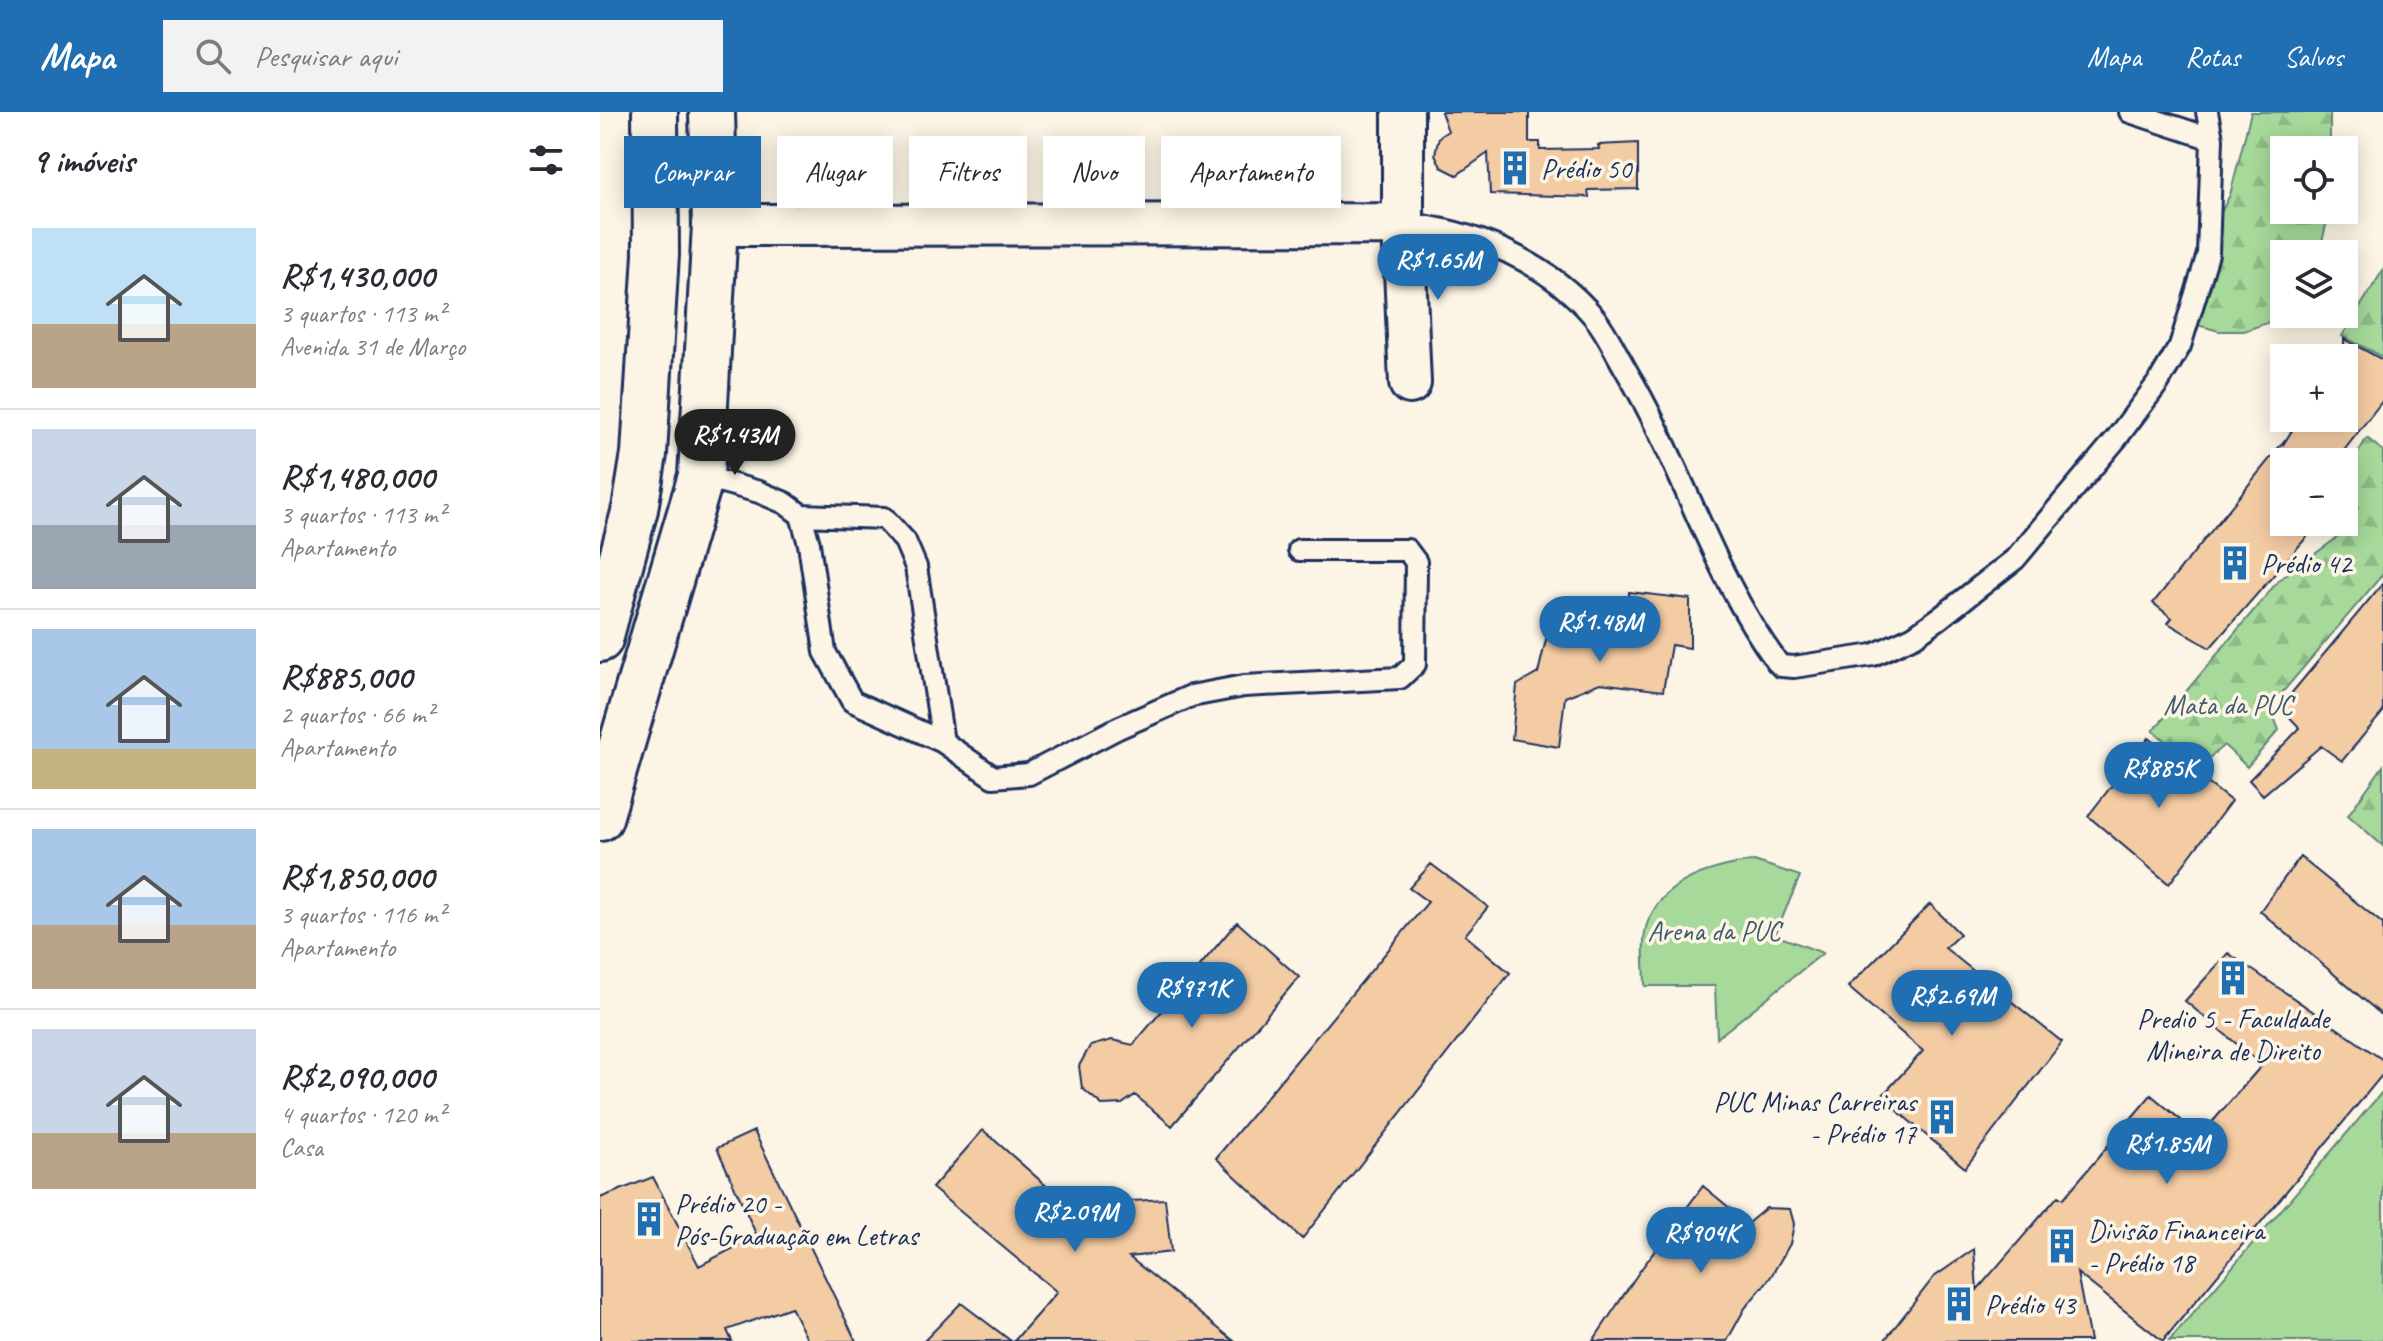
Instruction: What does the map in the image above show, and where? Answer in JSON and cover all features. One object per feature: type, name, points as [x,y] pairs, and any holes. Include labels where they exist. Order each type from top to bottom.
[{"type":"street","points":[[600,639],[635,509],[644,454],[656,254],[655,112]]},
{"type":"street","points":[[600,818],[701,476],[715,225],[712,112]]},
{"type":"street","points":[[1403,112],[1403,224],[1410,383]]},
{"type":"street","points":[[715,225],[1403,224]]},
{"type":"lane","points":[[2130,112],[2212,139]]},
{"type":"lane","points":[[1403,224],[1434,226],[1501,248],[1568,290],[1597,320],[1643,399],[1731,588],[1777,662],[1781,666],[1794,667],[1873,655],[1914,636],[2015,559],[2116,439],[2158,383],[2180,346],[2208,254],[2212,139],[2207,112]]},
{"type":"lane","points":[[701,476],[759,492],[785,503],[801,515],[884,518],[905,541],[916,567],[943,742]]},
{"type":"lane","points":[[801,515],[809,544],[825,652],[852,701],[943,742],[993,777],[1029,774],[1118,728],[1191,696],[1244,686],[1400,678],[1415,664],[1416,562],[1407,550],[1299,550]]},
{"type":"green space","points":[[2251,112],[2330,112],[2330,136],[2270,136],[2270,224],[2326,224],[2322,240],[2270,240],[2270,320],[2244,331],[2219,331],[2197,325],[2184,307],[2192,269],[2230,195]]},
{"type":"green space","points":[[2383,270],[2383,357],[2342,336],[2347,328],[2358,328],[2358,310]]},
{"type":"green space","name":"Mata da PUC","points":[[2367,438],[2383,451],[2383,574],[2270,707],[2279,730],[2247,767],[2224,745],[2200,766],[2153,731],[2279,580],[2337,536],[2358,536],[2358,452]]},
{"type":"green space","points":[[2383,766],[2383,846],[2348,815]]},
{"type":"green space","name":"Arena da PUC","points":[[1754,861],[1800,876],[1775,935],[1823,953],[1717,1038],[1715,986],[1645,986],[1645,931],[1655,909],[1677,886],[1706,872]]},
{"type":"green space","points":[[2383,1091],[2383,1341],[2169,1341]]},
{"type":"building","points":[[1441,112],[1529,112],[1529,142],[1540,142],[1540,150],[1599,149],[1598,145],[1638,143],[1638,189],[1588,190],[1589,197],[1490,194],[1488,153],[1457,175],[1441,167],[1435,154],[1439,137],[1448,131]]},
{"type":"building","name":"Prédio 42","points":[[2358,347],[2383,360],[2383,400],[2346,448],[2278,448],[2291,432],[2358,432]]},
{"type":"building","name":"Prédio 42","points":[[2270,458],[2270,536],[2308,536],[2210,648],[2168,623],[2172,618],[2153,603]]},
{"type":"building","points":[[2383,583],[2383,712],[2342,761],[2321,746],[2263,795],[2249,780],[2300,728],[2280,707]]},
{"type":"building","points":[[1629,592],[1690,599],[1690,648],[1671,645],[1663,691],[1600,683],[1565,697],[1559,747],[1512,739],[1517,685],[1538,673],[1549,627],[1628,637]]},
{"type":"building","points":[[2149,738],[2231,801],[2169,884],[2088,816]]},
{"type":"building","points":[[2300,857],[2383,924],[2383,1016],[2260,911]]},
{"type":"building","points":[[1431,864],[1488,907],[1465,935],[1510,973],[1302,1239],[1216,1158],[1428,902],[1409,888]]},
{"type":"building","points":[[1930,904],[1960,934],[1945,948],[2062,1042],[1965,1168],[1881,1097],[1923,1051],[1848,987]]},
{"type":"building","points":[[1237,922],[1299,977],[1172,1126],[1135,1095],[1122,1104],[1102,1105],[1082,1088],[1079,1066],[1090,1046],[1112,1040],[1133,1045]]},
{"type":"building","points":[[2228,953],[2383,1060],[2383,1074],[2163,1341],[2077,1273],[2090,1341],[1884,1341],[1934,1277],[1974,1249],[1977,1290],[2058,1196],[2063,1199],[2151,1095],[2200,1136],[2262,1065],[2185,1001]]},
{"type":"building","points":[[983,1130],[1102,1235],[1115,1202],[1165,1199],[1171,1252],[1129,1257],[1234,1341],[1014,1341],[1057,1292],[932,1188]]},
{"type":"building","name":"Prédio 20 - Pós-Graduação em Letras","points":[[754,1131],[856,1341],[808,1341],[791,1307],[727,1330],[732,1341],[600,1341],[600,1198],[653,1177],[699,1266],[757,1236],[717,1148]]},
{"type":"building","points":[[1703,1186],[1748,1223],[1766,1208],[1790,1209],[1794,1224],[1790,1244],[1770,1278],[1745,1308],[1727,1341],[1593,1341],[1639,1272]]},
{"type":"building","points":[[961,1303],[1011,1341],[924,1341]]},
{"type":"place","name":"Prédio 50","points":[[1515,168]]},
{"type":"place","name":"Prédio 42","points":[[2235,563]]},
{"type":"place","name":"Predio 5 - Faculdade Mineira de Direito","points":[[2233,978]]},
{"type":"place","name":"PUC Minas Carreiras - Prédio 17","points":[[1942,1117]]},
{"type":"place","name":"Prédio 20 - Pós-Graduação em Letras","points":[[649,1219]]},
{"type":"place","name":"Divisão Financeira - Prédio 18","points":[[2062,1246]]},
{"type":"place","name":"Prédio 43","points":[[1959,1304]]}]
